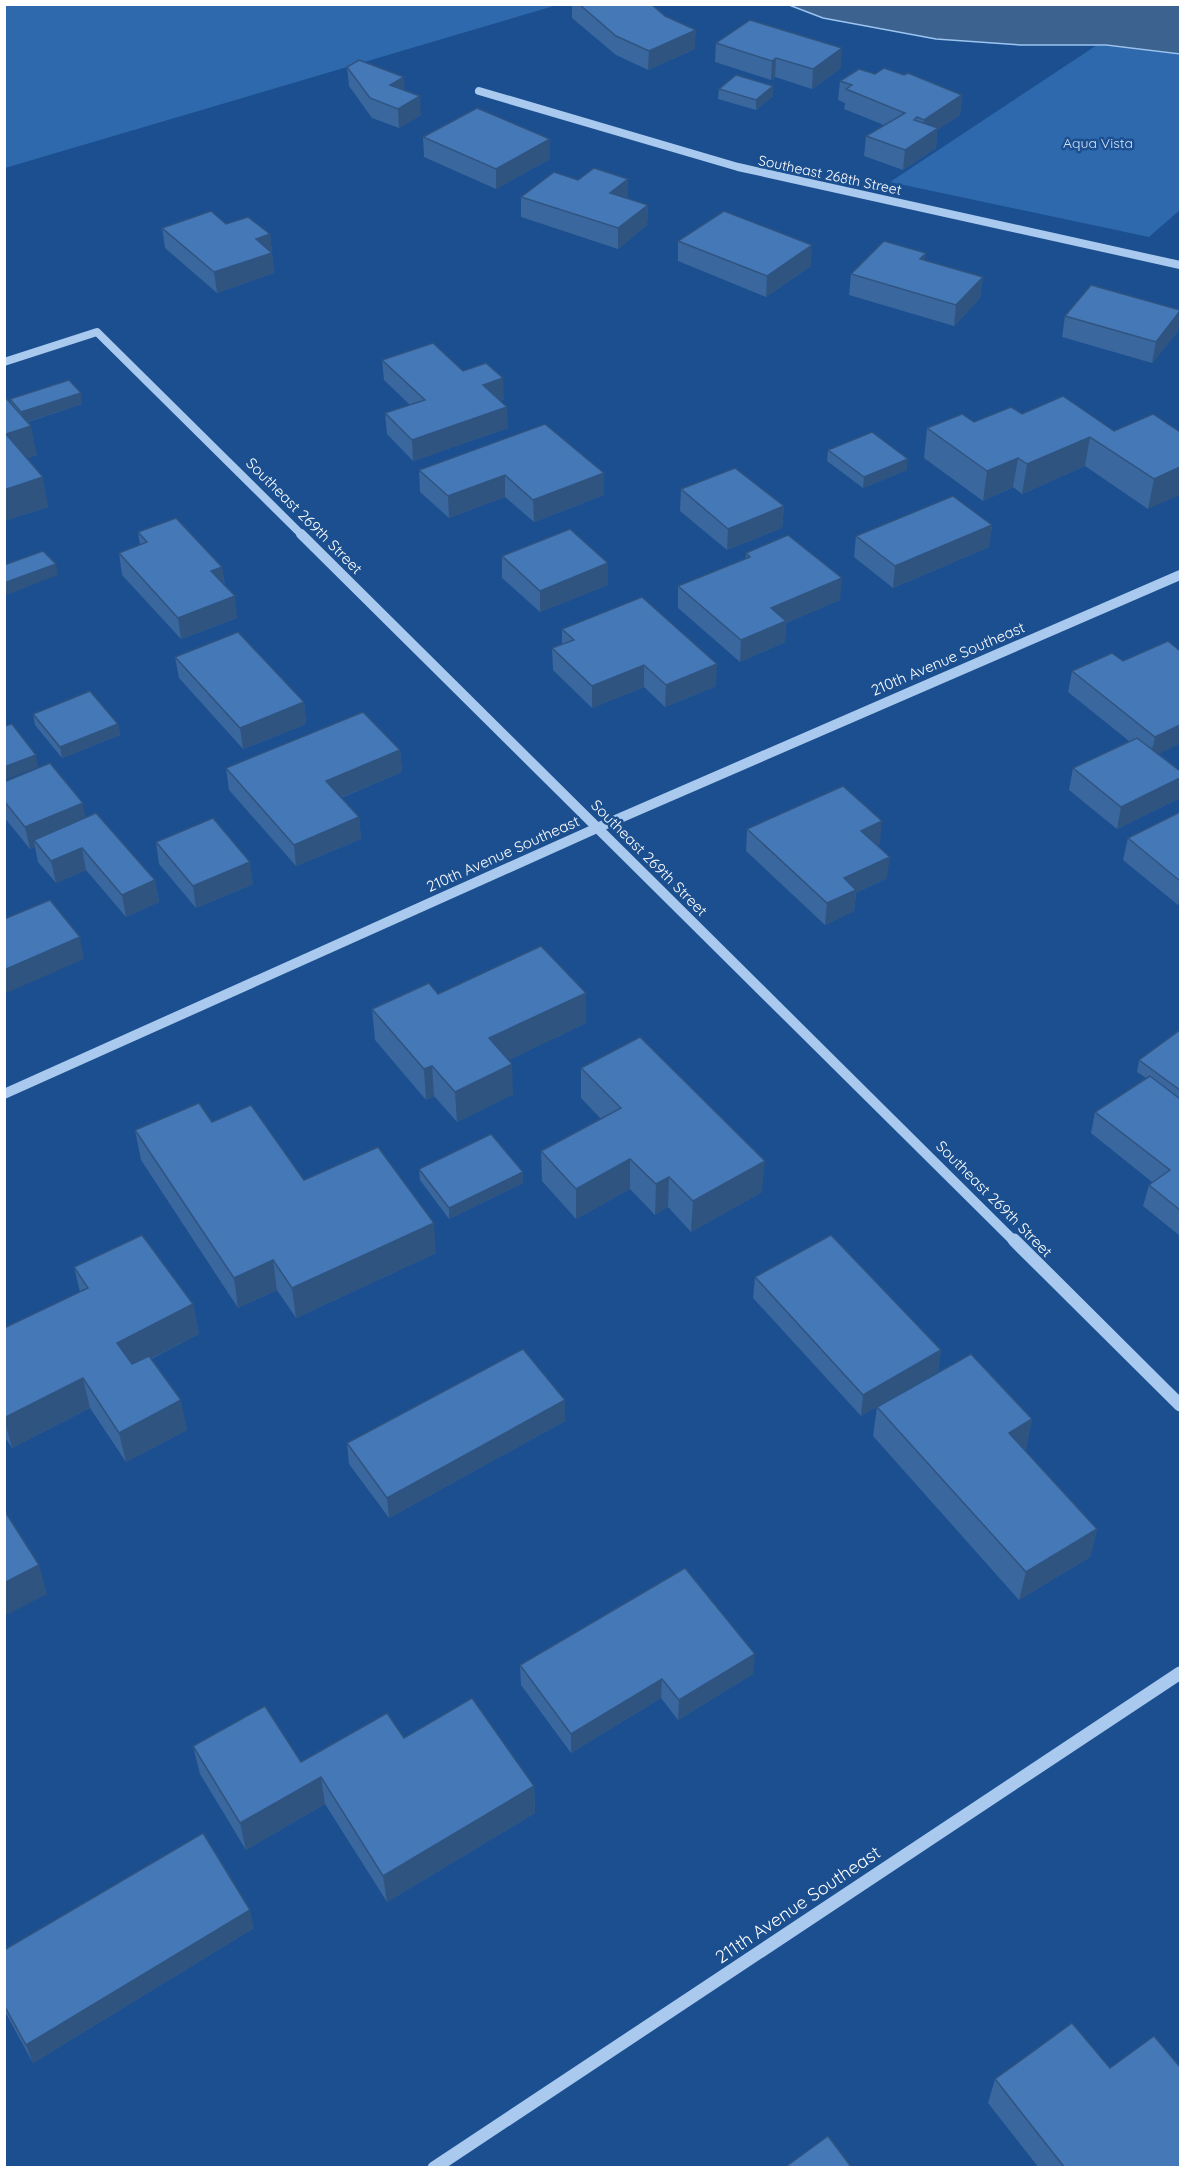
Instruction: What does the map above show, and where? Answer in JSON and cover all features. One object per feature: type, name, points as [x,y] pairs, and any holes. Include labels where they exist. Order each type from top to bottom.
[{"type":"street","name":"Southeast 268th Street","points":[[479,91],[738,167],[1180,265]]},
{"type":"street","name":"Southeast 269th Street","points":[[4,362],[97,332],[1180,1405]]},
{"type":"street","name":"210th Avenue Southeast","points":[[4,1094],[597,828],[1180,575]]},
{"type":"street","name":"211th Avenue Southeast","points":[[434,2168],[1180,1673]]},
{"type":"green space","points":[[5,5],[557,5],[5,168]]},
{"type":"green space","name":"Aqua Vista","points":[[1097,45],[1180,54],[1180,210],[1149,237],[890,182]]},
{"type":"shaded area","points":[[789,5],[1180,5],[1180,54],[1106,45],[1021,45],[936,39],[823,18]]},
{"type":"building","points":[[579,4],[651,4],[665,16],[696,30],[649,51],[616,36]]},
{"type":"building","points":[[750,20],[842,48],[813,69],[776,58],[772,61],[716,43]]},
{"type":"building","points":[[359,60],[404,77],[390,85],[420,96],[398,109],[370,98],[347,67]]},
{"type":"building","points":[[884,68],[904,75],[908,73],[962,95],[924,120],[917,117],[914,120],[938,128],[905,150],[866,136],[905,113],[846,89],[852,85],[840,81],[859,69],[875,74]]},
{"type":"building","points":[[736,75],[773,86],[756,100],[719,89]]},
{"type":"building","points":[[477,108],[550,139],[496,169],[423,137]]},
{"type":"building","points":[[594,168],[628,179],[610,193],[648,205],[618,228],[521,197],[554,172],[578,180]]},
{"type":"building","points":[[211,211],[226,224],[248,217],[270,234],[256,239],[272,253],[214,272],[162,228]]},
{"type":"building","points":[[724,211],[812,245],[767,276],[678,241]]},
{"type":"building","points":[[884,241],[926,253],[920,259],[983,277],[956,305],[851,274]]},
{"type":"building","points":[[1091,285],[1180,311],[1156,342],[1065,316]]},
{"type":"building","points":[[433,343],[463,371],[486,363],[503,378],[483,385],[507,407],[412,440],[385,413],[425,400],[382,360]]},
{"type":"building","points":[[69,380],[81,393],[21,412],[10,399]]},
{"type":"building","points":[[4,396],[31,426],[6,434],[43,477],[4,490]]},
{"type":"building","points":[[1063,396],[1114,431],[1153,414],[1180,432],[1180,467],[1154,479],[1090,437],[1027,464],[1018,458],[987,471],[927,428],[962,414],[974,422],[1011,407],[1022,414]]},
{"type":"building","points":[[545,424],[604,473],[533,500],[505,475],[448,496],[419,470]]},
{"type":"building","points":[[872,432],[908,459],[864,477],[828,450]]},
{"type":"building","points":[[735,468],[784,506],[728,529],[681,489]]},
{"type":"building","points":[[953,496],[992,525],[895,566],[856,536]]},
{"type":"building","points":[[176,518],[222,567],[211,571],[235,596],[178,618],[119,553],[147,542],[138,532]]},
{"type":"building","points":[[570,529],[608,563],[540,591],[502,556]]},
{"type":"building","points":[[788,535],[842,578],[771,608],[786,621],[741,640],[678,586],[750,557],[746,553]]},
{"type":"building","points":[[43,551],[56,564],[4,583],[4,565]]},
{"type":"building","points":[[642,597],[717,664],[666,685],[644,665],[592,686],[552,648],[574,640],[562,629]]},
{"type":"building","points":[[238,632],[304,702],[240,728],[175,657]]},
{"type":"building","points":[[1168,641],[1180,651],[1180,725],[1155,737],[1072,671],[1112,653],[1123,661]]},
{"type":"building","points":[[90,691],[118,724],[60,747],[33,714]]},
{"type":"building","points":[[363,712],[400,750],[326,781],[359,817],[294,845],[226,768]]},
{"type":"building","points":[[12,724],[36,755],[4,767],[4,726]]},
{"type":"building","points":[[1137,738],[1180,771],[1180,778],[1121,807],[1073,768]]},
{"type":"building","points":[[50,763],[83,803],[25,827],[4,801],[4,782]]},
{"type":"building","points":[[843,786],[882,821],[861,831],[890,857],[844,878],[856,890],[827,903],[747,829]]},
{"type":"building","points":[[1180,812],[1180,881],[1128,838]]},
{"type":"building","points":[[96,813],[155,880],[122,895],[82,848],[51,861],[34,840]]},
{"type":"building","points":[[213,818],[250,862],[193,886],[156,842]]},
{"type":"building","points":[[50,900],[80,937],[4,970],[4,919]]},
{"type":"building","points":[[541,946],[586,993],[489,1038],[512,1064],[455,1092],[432,1066],[424,1069],[372,1009],[429,983],[438,994]]},
{"type":"building","points":[[1180,1030],[1180,1090],[1139,1060]]},
{"type":"building","points":[[640,1037],[765,1161],[693,1201],[669,1177],[656,1184],[630,1159],[576,1189],[541,1151],[621,1108],[581,1068]]},
{"type":"building","points":[[1150,1076],[1180,1099],[1180,1210],[1149,1185],[1170,1170],[1095,1112]]},
{"type":"building","points":[[199,1103],[212,1122],[251,1105],[304,1180],[378,1147],[434,1223],[292,1288],[273,1260],[234,1278],[135,1130]]},
{"type":"building","points":[[491,1134],[523,1172],[449,1208],[419,1169]]},
{"type":"building","points":[[142,1235],[193,1304],[117,1343],[132,1364],[149,1356],[181,1400],[119,1433],[83,1378],[4,1418],[4,1328],[88,1288],[74,1267]]},
{"type":"building","points":[[831,1235],[941,1350],[863,1395],[755,1277]]},
{"type":"building","points":[[523,1349],[565,1400],[387,1498],[347,1443]]},
{"type":"building","points":[[971,1354],[1032,1419],[1009,1433],[1097,1529],[1026,1572],[877,1407]]},
{"type":"building","points":[[4,1510],[39,1565],[4,1583]]},
{"type":"building","points":[[685,1568],[755,1654],[679,1700],[662,1679],[571,1734],[520,1665]]},
{"type":"building","points":[[472,1698],[534,1786],[383,1876],[321,1777],[240,1823],[193,1746],[265,1706],[301,1762],[387,1713],[404,1738]]},
{"type":"building","points":[[203,1833],[250,1910],[26,2045],[4,2005],[4,1950]]},
{"type":"building","points":[[1072,2023],[1110,2068],[1154,2036],[1180,2067],[1180,2168],[1065,2168],[995,2079]]},
{"type":"building","points":[[828,2136],[852,2168],[784,2168]]}]
